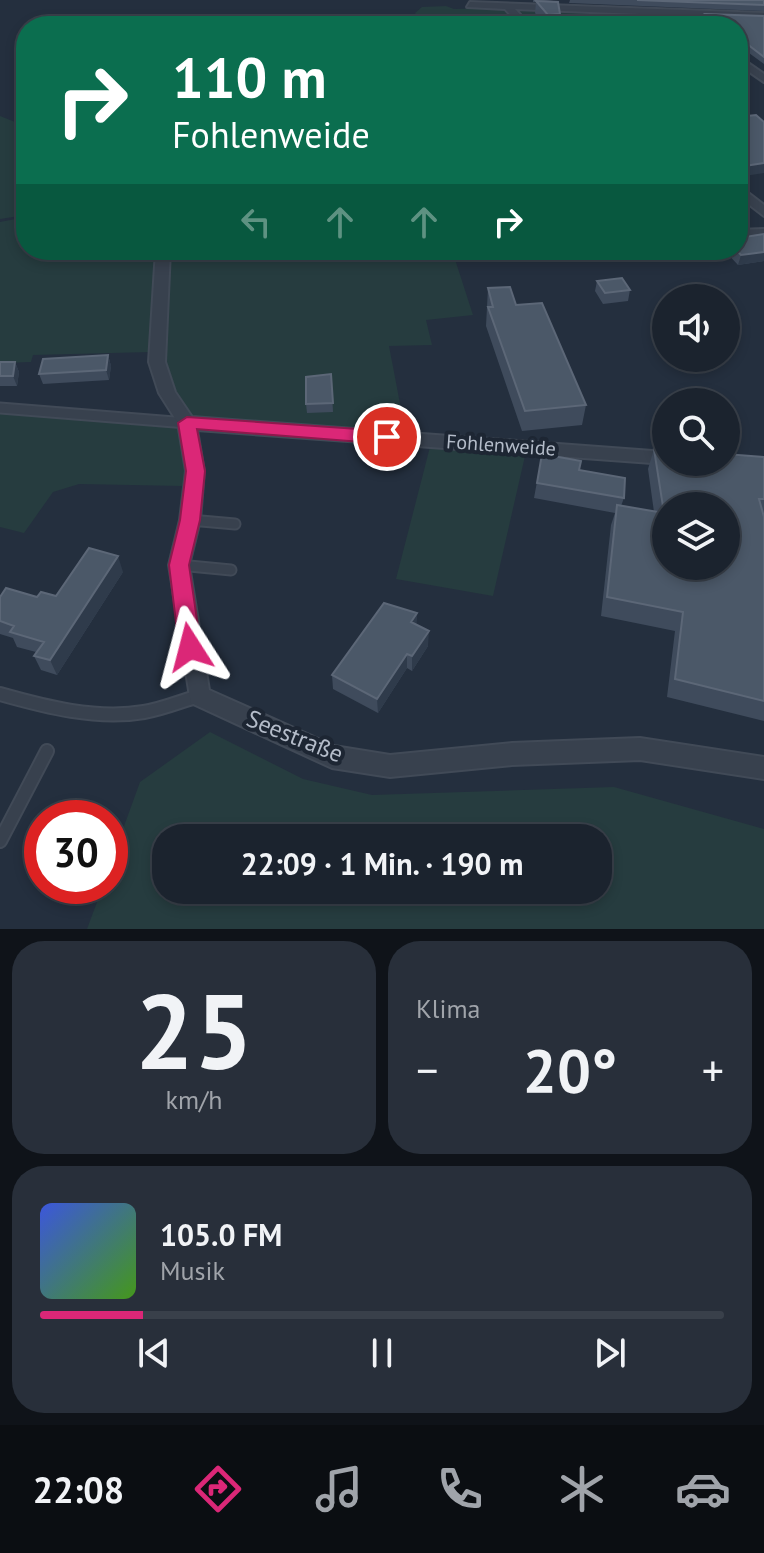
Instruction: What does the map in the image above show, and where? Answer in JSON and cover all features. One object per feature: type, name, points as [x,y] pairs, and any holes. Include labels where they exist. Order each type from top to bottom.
[{"type":"street","points":[[670,0],[673,15]]},
{"type":"street","points":[[470,5],[718,16]]},
{"type":"street","points":[[507,6],[516,16]]},
{"type":"street","points":[[748,67],[764,79]]},
{"type":"street","points":[[748,198],[764,212]]},
{"type":"street","points":[[162,260],[157,362],[167,393],[187,423],[195,471],[190,520],[179,565],[199,696]]},
{"type":"street","name":"Fohlenweide","points":[[187,423],[652,457]]},
{"type":"street","name":"Seestraße","points":[[199,696],[332,757],[390,766],[512,754],[640,749],[764,768]]},
{"type":"lane","name":"Fohlenweide","points":[[0,408],[187,423]]},
{"type":"lane","points":[[190,520],[235,524]]},
{"type":"lane","points":[[179,565],[231,570]]},
{"type":"lane","points":[[0,694],[43,706],[96,714],[140,713],[199,696]]},
{"type":"lane","points":[[0,841],[47,751]]},
{"type":"green space","points":[[422,7],[516,8],[641,16],[417,16],[415,13]]},
{"type":"green space","points":[[0,116],[16,123],[16,217],[0,219]]},
{"type":"green space","points":[[16,219],[16,260],[157,260],[151,352],[33,355],[31,362],[0,363],[0,222]]},
{"type":"green space","points":[[167,260],[455,260],[473,315],[426,320],[432,345],[389,346],[406,435],[190,417],[175,393],[163,361]]},
{"type":"green space","points":[[0,411],[169,424],[181,429],[188,460],[182,486],[79,484],[53,492],[24,533],[0,527]]},
{"type":"green space","points":[[430,447],[525,456],[493,596],[396,579]]},
{"type":"green space","points":[[210,732],[303,779],[372,795],[614,787],[764,829],[764,929],[87,929],[96,904],[128,904],[128,815],[140,782]]},
{"type":"building","points":[[637,0],[764,0],[764,5]]},
{"type":"building","points":[[536,1],[558,2],[560,14],[548,15]]},
{"type":"building","points":[[706,14],[764,16],[764,57],[748,45],[748,16]]},
{"type":"building","points":[[756,115],[764,122],[764,163],[748,165],[748,116]]},
{"type":"building","points":[[764,234],[764,252],[748,254],[748,236]]},
{"type":"building","points":[[622,278],[630,290],[605,293],[597,281]]},
{"type":"building","points":[[510,287],[516,305],[542,303],[586,405],[525,411],[488,307],[493,307],[488,288]]},
{"type":"building","points":[[108,355],[106,370],[39,374],[43,359]]},
{"type":"building","points":[[0,362],[15,362],[13,376],[0,376]]},
{"type":"building","points":[[331,374],[333,403],[306,404],[306,377]]},
{"type":"building","points":[[542,454],[581,461],[579,470],[625,478],[624,498],[537,483]]},
{"type":"building","points":[[740,455],[764,457],[764,499],[759,499],[764,517],[764,701],[675,679],[683,612],[607,597],[617,505],[652,511],[652,580],[740,580],[740,492],[661,492],[658,476],[740,476]]},
{"type":"building","points":[[89,548],[118,556],[50,660],[34,656],[44,642],[10,632],[14,626],[0,621],[0,597],[6,588],[37,597],[41,592],[56,596]]},
{"type":"building","points":[[384,603],[417,613],[411,622],[429,631],[412,656],[407,654],[377,699],[332,675]]},
{"type":"route","points":[[190,647],[179,565],[190,520],[195,471],[187,423],[387,437]]}]
